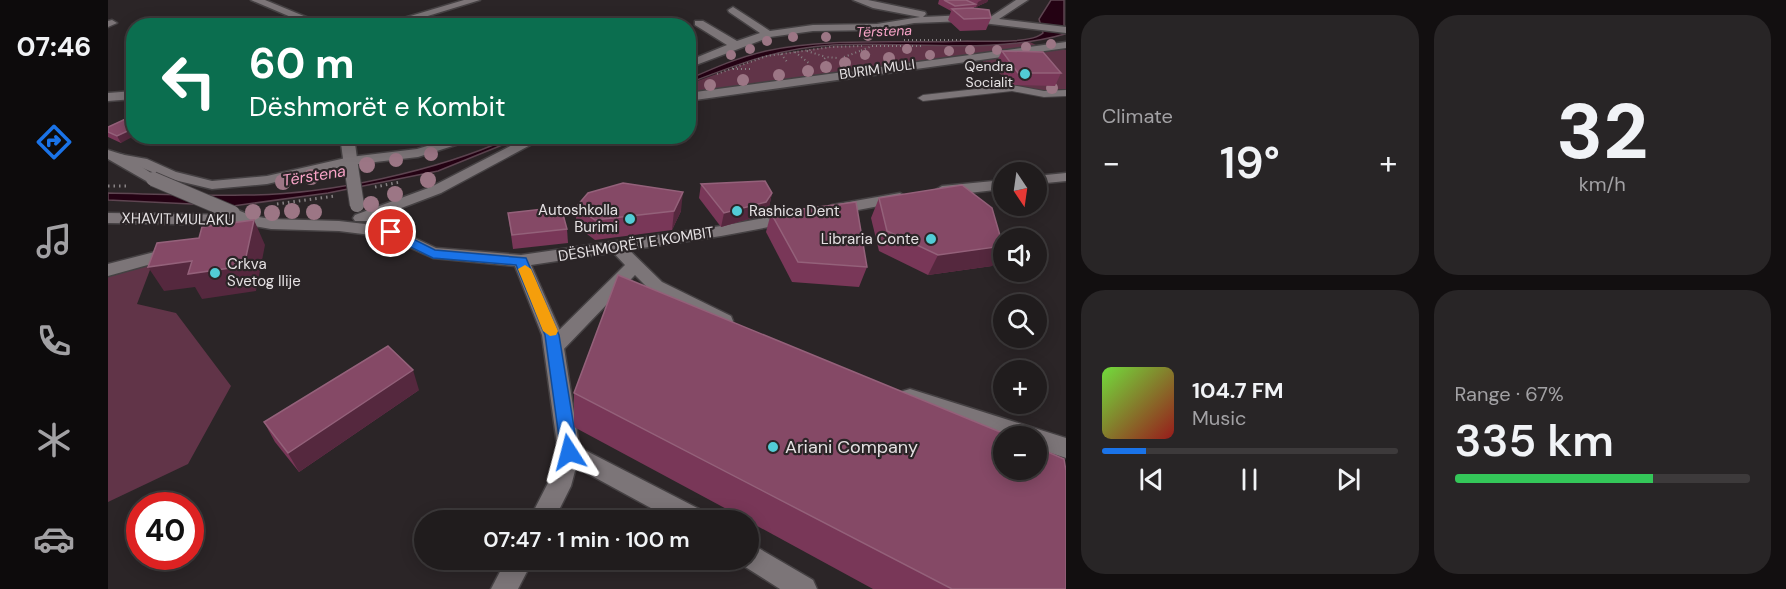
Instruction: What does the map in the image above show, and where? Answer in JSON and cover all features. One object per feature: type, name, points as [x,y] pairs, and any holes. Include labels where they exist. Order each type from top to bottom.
[{"type":"street","points":[[256,0],[302,18]]},
{"type":"street","points":[[411,18],[475,0]]},
{"type":"street","points":[[858,0],[876,6],[1066,30]]},
{"type":"street","points":[[991,21],[1023,0]]},
{"type":"street","points":[[733,10],[768,34]]},
{"type":"street","points":[[696,61],[768,34],[813,28],[877,27],[914,20],[967,18]]},
{"type":"street","points":[[699,23],[735,45]]},
{"type":"street","name":"BURIM MULI","points":[[696,96],[1066,45]]},
{"type":"street","points":[[108,97],[126,96]]},
{"type":"street","points":[[348,144],[359,212],[391,232]]},
{"type":"street","points":[[114,156],[142,162],[171,175],[212,185],[267,180],[418,153],[450,144]]},
{"type":"street","points":[[359,212],[436,190],[525,144]]},
{"type":"street","points":[[114,156],[153,179],[241,217]]},
{"type":"street","points":[[1047,179],[1066,177]]},
{"type":"street","name":"DËSHMORËT E KOMBIT","points":[[241,217],[271,224],[339,226],[391,232],[433,254],[521,261],[919,195],[993,185]]},
{"type":"street","name":"XHAVIT MULAKU","points":[[108,218],[241,217]]},
{"type":"street","name":"DËSHMORËT E KOMBIT","points":[[228,236],[271,224]]},
{"type":"street","points":[[615,247],[656,286],[738,327]]},
{"type":"street","points":[[108,270],[185,249]]},
{"type":"street","points":[[521,261],[552,335],[569,452],[559,486],[546,510]]},
{"type":"street","points":[[554,347],[634,265]]},
{"type":"street","points":[[896,393],[1000,426]]},
{"type":"street","points":[[1047,442],[1066,448]]},
{"type":"street","points":[[569,452],[677,510]]},
{"type":"street","points":[[759,561],[804,589]]},
{"type":"street","points":[[504,589],[514,570]]},
{"type":"lane","points":[[923,98],[1012,88],[1044,94],[1066,93]]},
{"type":"path","points":[[710,77],[767,56],[805,50],[831,47],[924,46]]},
{"type":"path","points":[[805,50],[826,57]]},
{"type":"path","points":[[794,52],[812,65]]},
{"type":"path","points":[[781,54],[788,63]]},
{"type":"path","points":[[366,189],[409,180]]},
{"type":"path","points":[[276,204],[344,194]]},
{"type":"shaded area","points":[[1051,0],[1064,0],[1065,34],[1037,40],[979,46],[862,44],[813,47],[759,58],[696,80],[696,76],[736,60],[766,51],[791,47],[841,42],[1028,39],[1043,33],[1039,19]]},
{"type":"shaded area","points":[[1030,42],[1038,46],[696,95],[696,81],[769,55],[834,46]]},
{"type":"shaded area","points":[[1059,48],[1066,50],[1066,89],[1032,91],[1019,88],[977,57]]},
{"type":"shaded area","points":[[495,144],[505,144],[438,171],[328,193],[233,206],[108,200],[108,193],[245,195],[311,191],[382,179]]},
{"type":"shaded area","points":[[153,262],[137,304],[176,313],[231,386],[188,464],[108,502],[108,274]]},
{"type":"building","points":[[944,0],[966,0],[975,4],[955,6]]},
{"type":"building","points":[[952,9],[989,10],[991,18],[964,19]]},
{"type":"building","points":[[1002,51],[1043,52],[1061,73],[1018,73]]},
{"type":"building","points":[[126,119],[126,132],[117,136],[108,132],[108,127]]},
{"type":"building","points":[[765,181],[772,193],[766,202],[724,213],[701,184]]},
{"type":"building","points":[[623,183],[683,192],[674,211],[595,220],[576,207],[588,193]]},
{"type":"building","points":[[962,185],[992,208],[998,228],[993,228],[993,247],[938,255],[887,231],[879,198]]},
{"type":"building","points":[[856,202],[867,267],[798,262],[771,213]]},
{"type":"building","points":[[561,207],[567,229],[512,235],[508,213]]},
{"type":"building","points":[[254,220],[244,266],[188,274],[192,261],[148,267],[157,243],[199,238],[202,227]]},
{"type":"building","name":"Ariani Company","points":[[618,275],[993,429],[993,480],[1047,480],[1047,452],[1064,459],[1066,471],[1066,589],[952,589],[574,393]]},
{"type":"building","points":[[388,346],[413,370],[288,453],[264,422]]},
{"type":"slow traffic","points":[[525,269],[550,331]]},
{"type":"place","name":"Qendra Socialit","points":[[1025,74]]},
{"type":"place","name":"Rashica Dent","points":[[737,211]]},
{"type":"place","name":"Autoshkolla Burimi","points":[[630,219]]},
{"type":"place","name":"Libraria Conte","points":[[931,239]]},
{"type":"place","name":"Crkva Svetog Ilije","points":[[215,273]]},
{"type":"place","name":"Ariani Company","points":[[773,447]]},
{"type":"route","points":[[391,232],[433,254],[521,261],[552,335],[569,452]]},
{"type":"water label","name":"Tërstena","points":[[884,31]]},
{"type":"water label","name":"Tërstena","points":[[314,175]]}]
